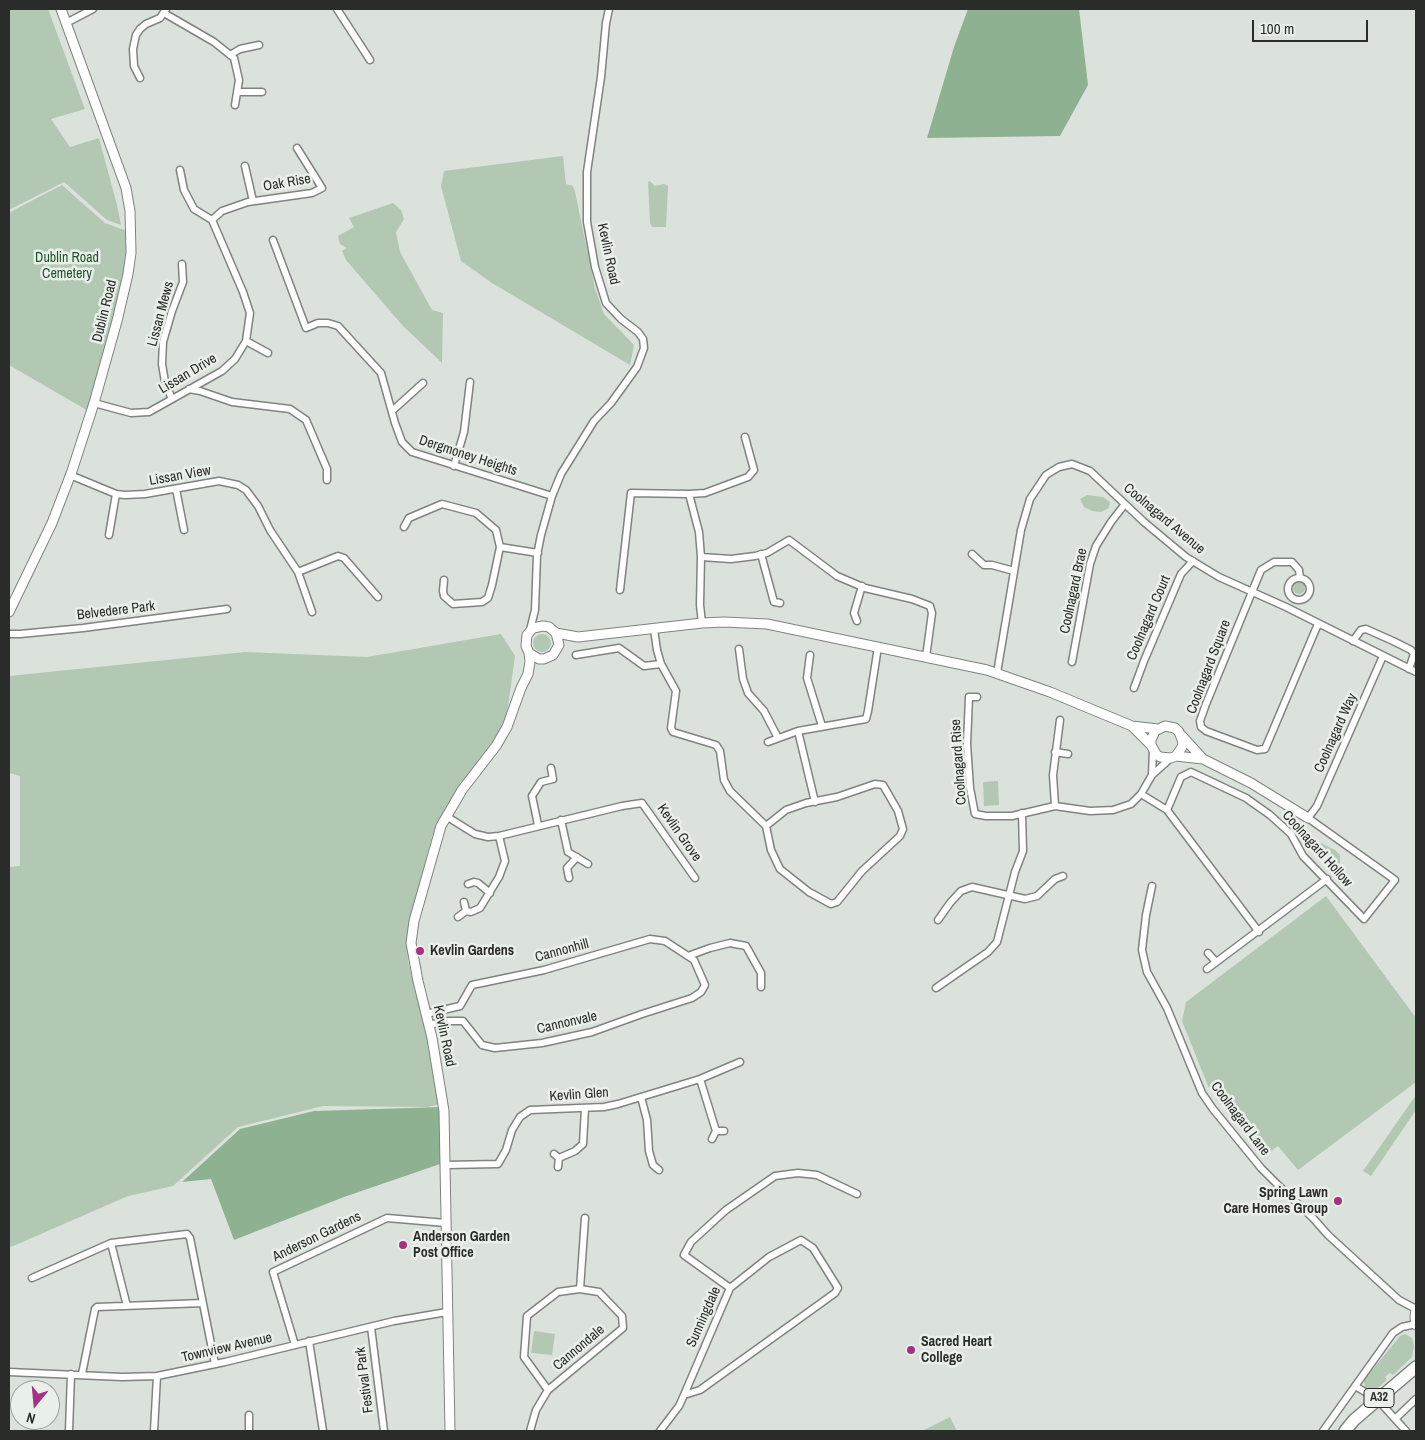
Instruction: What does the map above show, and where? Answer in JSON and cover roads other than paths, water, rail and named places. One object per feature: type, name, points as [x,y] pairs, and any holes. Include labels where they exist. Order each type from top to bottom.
[{"type":"highway","name":"A32","points":[[1345,1431],[1377,1399],[1416,1367]]},
{"type":"street","name":"Dublin Road","points":[[9,612],[52,523],[70,475],[94,403],[117,321],[131,253],[130,211],[126,188],[61,9]]},
{"type":"street","points":[[66,23],[93,9]]},
{"type":"street","points":[[336,9],[370,60]]},
{"type":"street","name":"Kevlin Road","points":[[530,631],[536,610],[538,553],[552,496],[561,474],[578,444],[594,421],[628,381],[637,367],[644,348],[643,340],[638,332],[606,303],[595,267],[587,222],[588,172],[609,9]]},
{"type":"street","points":[[140,78],[134,66],[133,49],[136,35],[140,28],[160,18],[165,11],[214,42],[234,58],[240,80],[235,105]]},
{"type":"street","points":[[230,55],[240,49],[259,45]]},
{"type":"street","points":[[237,92],[262,92]]},
{"type":"street","name":"Oak Rise","points":[[212,220],[222,211],[253,202],[312,193],[322,188],[297,148]]},
{"type":"street","points":[[245,166],[253,202]]},
{"type":"street","points":[[180,170],[184,190],[194,209],[212,220]]},
{"type":"street","name":"Lissan Drive","points":[[94,403],[132,413],[149,412],[222,371],[235,359],[246,342],[250,314],[212,220]]},
{"type":"street","name":"Dergmoney Heights","points":[[273,240],[306,328],[318,323],[338,326],[381,373],[402,442],[412,452],[552,496]]},
{"type":"street","name":"Lissan Mews","points":[[172,399],[165,382],[162,364],[163,342],[183,282],[182,264]]},
{"type":"street","points":[[246,342],[268,353]]},
{"type":"street","points":[[454,466],[464,432],[470,382]]},
{"type":"street","points":[[392,411],[423,383]]},
{"type":"street","points":[[189,390],[200,391],[232,402],[290,409],[306,420],[327,469],[327,480]]},
{"type":"street","points":[[620,590],[632,493],[705,493],[748,477],[754,470],[746,437]]},
{"type":"street","name":"Coolnagard Avenue","points":[[997,673],[1021,530],[1030,499],[1046,474],[1059,466],[1072,464],[1090,471],[1144,522],[1193,561],[1218,577],[1416,672]]},
{"type":"street","name":"Lissan View","points":[[70,475],[125,496],[219,481],[238,485],[246,490],[258,506],[285,554],[298,572],[312,612]]},
{"type":"street","points":[[176,489],[184,530]]},
{"type":"street","points":[[109,535],[116,494]]},
{"type":"street","points":[[689,494],[699,532],[702,623]]},
{"type":"street","points":[[404,528],[408,518],[442,504],[476,513],[496,530],[500,547],[488,598],[482,602],[453,604],[444,596],[444,580]]},
{"type":"street","name":"Coolnagard Brae","points":[[1072,662],[1090,564],[1096,546],[1125,504]]},
{"type":"street","points":[[701,557],[731,559],[767,553],[789,540],[837,576],[862,586],[912,599],[930,606],[932,613],[926,657]]},
{"type":"street","points":[[500,547],[538,553]]},
{"type":"street","points":[[761,554],[774,602],[780,603]]},
{"type":"street","points":[[972,554],[984,565],[992,565],[1014,571]]},
{"type":"street","points":[[298,572],[338,556],[344,558],[378,597]]},
{"type":"street","name":"Coolnagard Court","points":[[1134,688],[1181,574],[1193,561]]},
{"type":"street","points":[[1252,592],[1261,570],[1274,562],[1292,562],[1299,570],[1300,578]]},
{"type":"street","points":[[856,621],[854,613],[862,586]]},
{"type":"street","name":"Coolnagard Square","points":[[1252,592],[1200,722],[1201,727],[1206,731],[1257,750],[1265,749],[1318,624]]},
{"type":"street","name":"Belvedere Park","points":[[9,634],[74,629],[226,610]]},
{"type":"street","name":"Kevlin Road","points":[[536,610],[543,626]]},
{"type":"street","points":[[578,638],[544,659],[534,657],[526,649],[525,641],[530,631],[537,626],[549,627],[556,633],[578,638],[702,623],[767,624],[997,673],[1050,692],[1132,726],[1158,729]]},
{"type":"street","points":[[654,629],[661,664],[676,691],[671,728],[673,732],[716,745],[720,751],[724,780],[730,791],[766,826],[771,850],[780,869],[816,896],[831,904],[838,902],[862,871],[900,836],[903,829],[898,811],[883,785],[875,784],[837,797],[806,803],[786,810],[766,826]]},
{"type":"street","points":[[1354,641],[1361,630],[1366,629],[1394,641],[1411,650],[1414,654],[1409,669]]},
{"type":"street","points":[[556,633],[559,642],[558,649]]},
{"type":"street","points":[[768,742],[798,731],[866,719],[878,647]]},
{"type":"street","points":[[576,655],[619,648],[644,666],[661,664]]},
{"type":"street","points":[[739,649],[743,680],[748,693],[764,711],[778,738]]},
{"type":"street","name":"Kevlin Road","points":[[450,1431],[443,1102],[412,943],[414,921],[435,843],[446,816],[462,790],[496,746],[507,727],[528,674],[529,653]]},
{"type":"street","points":[[810,655],[807,678],[822,726]]},
{"type":"street","name":"Coolnagard Way","points":[[1308,818],[1317,806],[1383,656]]},
{"type":"street","name":"Kevlin Road","points":[[528,674],[544,659]]},
{"type":"street","name":"Coolnagard Rise","points":[[978,697],[969,696],[968,744],[970,788],[975,814],[1012,816],[1055,806],[1090,811],[1113,810],[1131,804],[1141,794]]},
{"type":"street","points":[[1055,806],[1053,775],[1060,720]]},
{"type":"street","points":[[1132,726],[1160,757],[1203,759]]},
{"type":"street","points":[[1152,775],[1152,735],[1158,729],[1170,726],[1179,732],[1203,759],[1251,783],[1308,818]]},
{"type":"street","points":[[798,731],[815,802]]},
{"type":"street","points":[[1182,736],[1182,747],[1174,757],[1152,775],[1141,794],[1168,810],[1259,932]]},
{"type":"street","points":[[1055,752],[1068,754]]},
{"type":"street","points":[[538,825],[532,796],[541,782],[553,779],[551,768]]},
{"type":"street","name":"Coolnagard Hollow","points":[[1168,810],[1181,777],[1191,772],[1246,798],[1270,815],[1291,834],[1303,856],[1364,919],[1395,880],[1308,818]]},
{"type":"street","name":"Kevlin Grove","points":[[561,820],[642,803],[695,878]]},
{"type":"street","points":[[936,988],[988,952],[997,942],[1015,872],[1023,851],[1022,813]]},
{"type":"street","points":[[446,816],[475,834],[488,837],[499,836],[561,820],[568,852],[588,864]]},
{"type":"street","points":[[458,917],[466,911],[471,912],[480,908],[499,878],[505,861],[499,836]]},
{"type":"street","points":[[569,878],[567,868],[577,857]]},
{"type":"street","points":[[938,920],[950,903],[961,892],[972,886],[1025,898],[1037,896],[1055,879],[1063,876]]},
{"type":"street","points":[[1207,969],[1259,932],[1327,879]]},
{"type":"street","points":[[468,884],[478,883],[490,893]]},
{"type":"street","name":"Coolnagard Lane","points":[[1152,886],[1142,950],[1147,972],[1167,1008],[1202,1093],[1261,1168],[1312,1216],[1328,1235],[1399,1300],[1416,1309]]},
{"type":"street","points":[[464,902],[466,911]]},
{"type":"street","name":"Cannonhill","points":[[426,1014],[460,1006],[472,985],[544,970],[650,939],[665,942],[694,960],[702,977]]},
{"type":"street","points":[[688,956],[730,943],[746,946],[761,973],[761,987]]},
{"type":"street","points":[[1208,953],[1216,962]]},
{"type":"street","name":"Cannonvale","points":[[428,1024],[463,1021],[482,1044],[495,1048],[542,1043],[592,1032],[692,998],[704,990],[705,985],[702,977]]},
{"type":"street","name":"Kevlin Glen","points":[[445,1165],[498,1164],[506,1150],[512,1130],[520,1117],[530,1110],[585,1108],[618,1104],[700,1079],[740,1062]]},
{"type":"street","points":[[700,1079],[716,1131],[712,1138]]},
{"type":"street","points":[[641,1097],[647,1120],[652,1166],[659,1170]]},
{"type":"street","points":[[558,1167],[556,1156],[575,1151],[583,1144],[585,1108]]},
{"type":"street","points":[[716,1131],[724,1132]]},
{"type":"street","points":[[647,1171],[652,1166]]},
{"type":"street","points":[[730,1288],[684,1255],[691,1242],[726,1210],[775,1176],[798,1173],[817,1175],[857,1194]]},
{"type":"street","name":"Anderson Gardens","points":[[295,1345],[273,1272],[387,1218],[446,1223]]},
{"type":"street","points":[[580,1289],[585,1218]]},
{"type":"street","points":[[32,1278],[111,1243],[187,1234],[190,1238],[215,1364]]},
{"type":"street","name":"Sunningdale","points":[[660,1431],[679,1406],[684,1394],[730,1288],[769,1257],[801,1240],[813,1248],[838,1288],[835,1293],[700,1390],[684,1394]]},
{"type":"street","points":[[111,1243],[127,1306]]},
{"type":"street","name":"Cannondale","points":[[530,1431],[536,1410],[548,1390],[622,1328],[622,1316],[598,1292],[580,1289],[558,1292],[527,1316],[524,1356],[548,1390]]},
{"type":"street","points":[[82,1374],[95,1309],[102,1306],[202,1303]]},
{"type":"street","points":[[1323,1431],[1393,1333],[1402,1327],[1416,1325],[1416,1309]]},
{"type":"street","name":"Townview Avenue","points":[[9,1372],[122,1377],[157,1376],[371,1327],[447,1312]]},
{"type":"street","name":"Festival Park","points":[[371,1327],[384,1431]]},
{"type":"street","points":[[309,1341],[323,1431]]},
{"type":"street","points":[[69,1431],[71,1374]]},
{"type":"street","points":[[154,1431],[157,1376]]},
{"type":"street","points":[[1355,1386],[1377,1399],[1406,1431]]},
{"type":"street","points":[[1395,1419],[1416,1399]]},
{"type":"street","points":[[249,1415],[249,1431]]},
{"type":"place","name":"Kevlin Gardens","points":[[420,951]]},
{"type":"place","name":"Spring Lawn Care Homes Group","points":[[1338,1201]]},
{"type":"place","name":"Anderson Garden Post Office","points":[[403,1245]]},
{"type":"place","name":"Sacred Heart College","points":[[911,1350]]},
{"type":"park label","name":"Dublin Road Cemetery","points":[[67,266]]}]
